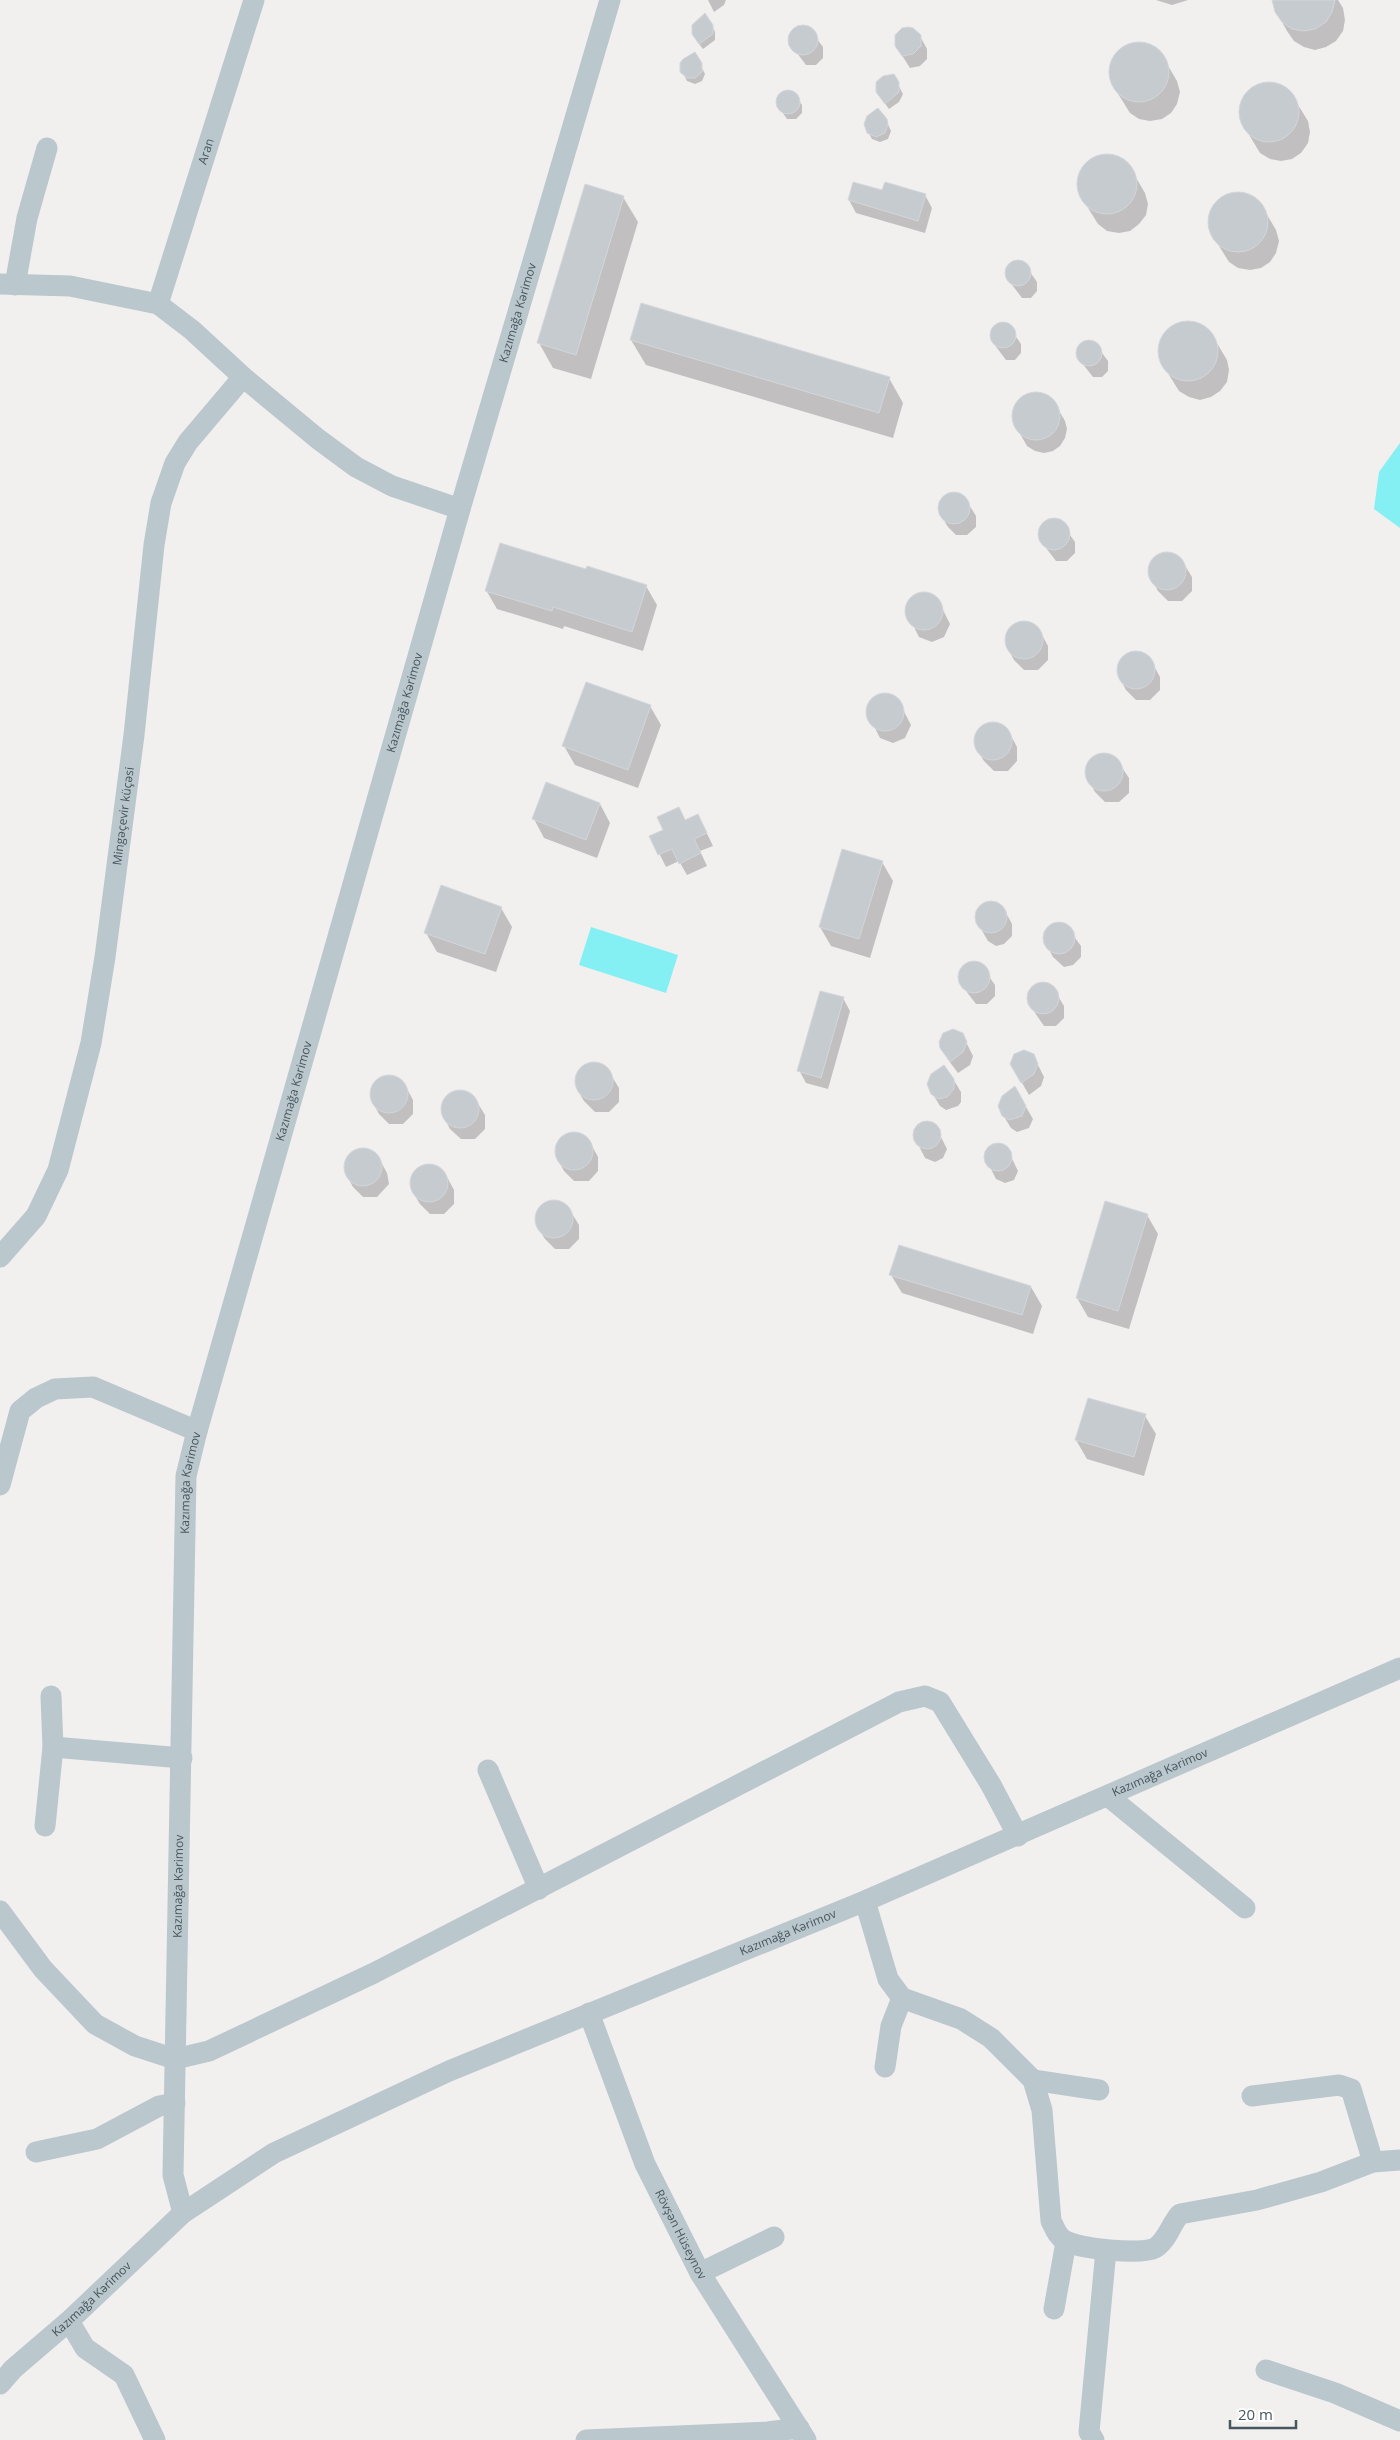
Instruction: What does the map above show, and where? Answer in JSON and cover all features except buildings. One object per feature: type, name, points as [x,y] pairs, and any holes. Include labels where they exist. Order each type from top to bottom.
[{"type":"street","name":"Aran","points":[[158,304],[254,0]]},
{"type":"street","name":"Kazımağa Kərimov","points":[[183,2213],[173,2175],[186,1476],[197,1431],[460,509],[610,0]]},
{"type":"street","points":[[47,148],[8,285],[70,286],[158,304],[192,330],[243,377],[318,439],[356,467],[392,486],[460,509]]},
{"type":"street","name":"Mingəçevir küçəsi","points":[[0,1257],[36,1216],[58,1170],[91,1043],[106,957],[135,726],[154,544],[162,503],[175,463],[188,442],[243,377]]},
{"type":"street","points":[[0,1485],[20,1411],[36,1398],[55,1389],[94,1387],[197,1431]]},
{"type":"street","name":"Kazımağa Kərimov","points":[[4,2371],[68,2321],[183,2213],[274,2153],[449,2071],[865,1901],[1400,1668]]},
{"type":"street","points":[[45,1826],[53,1747],[51,1696]]},
{"type":"street","points":[[0,1911],[43,1969],[95,2024],[135,2046],[175,2059],[209,2051],[374,1973],[899,1702],[925,1696],[940,1702],[992,1785],[1018,1836]]},
{"type":"street","points":[[53,1747],[182,1758]]},
{"type":"street","points":[[488,1770],[538,1889]]},
{"type":"street","points":[[1108,1796],[1246,1908]]},
{"type":"street","points":[[865,1901],[888,1979],[902,1998],[961,2019],[992,2038],[1033,2080],[1042,2110],[1051,2221],[1059,2236],[1066,2242],[1106,2250],[1146,2252],[1157,2247],[1165,2239],[1180,2214],[1257,2200],[1321,2182],[1373,2162],[1400,2160]]},
{"type":"street","points":[[885,2068],[891,2026],[902,1998]]},
{"type":"street","name":"Rövşən Hüseynov","points":[[589,2013],[645,2164],[700,2273],[803,2434]]},
{"type":"street","points":[[1033,2080],[1099,2090]]},
{"type":"street","points":[[1252,2096],[1339,2085],[1351,2089],[1373,2162]]},
{"type":"street","points":[[36,2152],[96,2139],[159,2106],[175,2103]]},
{"type":"street","points":[[700,2273],[774,2237]]},
{"type":"street","points":[[1054,2308],[1066,2242]]},
{"type":"street","points":[[1094,2440],[1089,2432],[1106,2250]]},
{"type":"street","points":[[68,2321],[84,2348],[124,2375],[155,2440]]},
{"type":"street","points":[[1266,2370],[1335,2393],[1400,2421]]},
{"type":"street","points":[[586,2440],[768,2432],[803,2434]]},
{"type":"water","points":[[1400,443],[1400,528],[1374,509],[1379,472]]},
{"type":"water","points":[[591,927],[678,955],[666,993],[579,965]]}]
